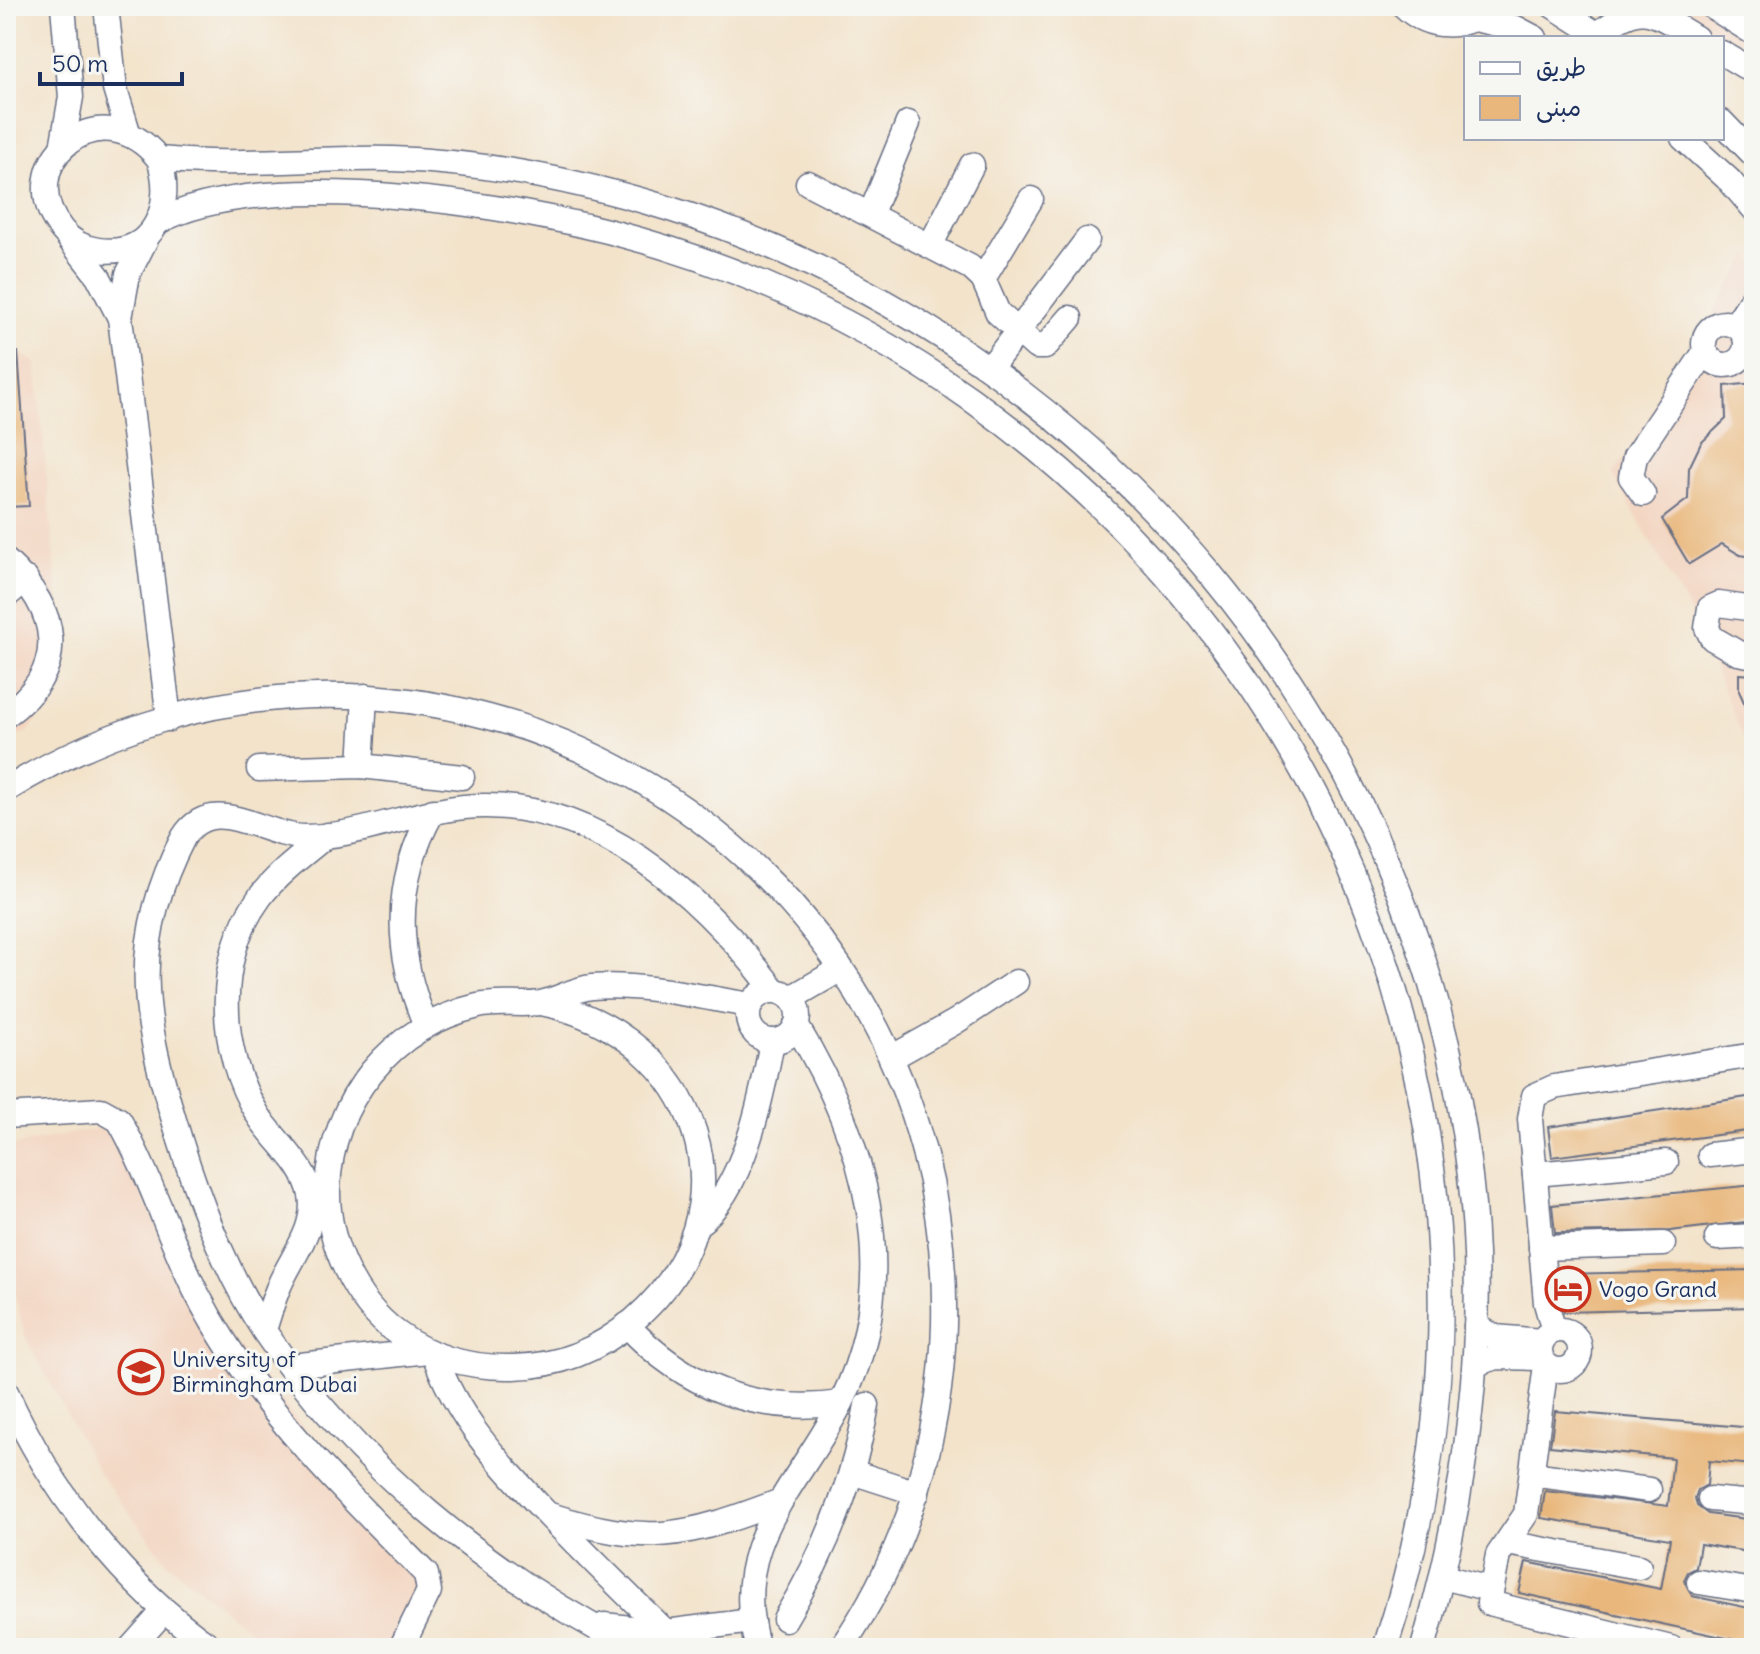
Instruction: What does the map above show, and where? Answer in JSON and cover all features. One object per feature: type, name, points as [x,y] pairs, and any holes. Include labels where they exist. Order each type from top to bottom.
[{"type":"street","points":[[63,6],[71,97],[62,148],[49,169],[45,194],[53,218],[98,276],[120,318]]},
{"type":"street","points":[[106,6],[115,89],[128,132]]},
{"type":"street","points":[[1404,6],[1420,19],[1438,25],[1482,12],[1531,36]]},
{"type":"street","points":[[1553,6],[1600,36],[1622,11],[1633,7],[1645,8],[1693,36]]},
{"type":"street","points":[[1711,6],[1754,33]]},
{"type":"street","points":[[1724,54],[1754,72]]},
{"type":"street","points":[[871,213],[908,123]]},
{"type":"street","points":[[1724,124],[1750,145]]},
{"type":"street","points":[[62,148],[81,134],[104,128],[128,132],[146,142],[159,159],[167,179],[167,201],[128,274],[120,318],[169,719]]},
{"type":"street","points":[[1685,140],[1754,209]]},
{"type":"street","points":[[159,159],[423,161],[506,171],[616,193],[723,227],[885,302],[990,368],[1093,449],[1189,545],[1233,598],[1300,693],[1344,769],[1402,896],[1444,1030],[1470,1177],[1475,1364],[1466,1462],[1443,1577],[1423,1648]]},
{"type":"street","points":[[931,244],[972,165]]},
{"type":"street","points":[[808,183],[931,244],[970,267],[983,279],[998,313],[1036,347],[1045,347],[1070,318]]},
{"type":"street","points":[[68,238],[83,246],[117,250],[187,207],[218,201],[326,195],[414,198],[546,217],[632,238],[702,260],[840,320],[957,389],[1064,472],[1114,518],[1188,601],[1259,696],[1301,764],[1337,834],[1389,968],[1414,1060],[1435,1198],[1440,1319],[1438,1379],[1423,1499],[1411,1558],[1385,1648]]},
{"type":"street","points":[[983,279],[1031,199]]},
{"type":"street","points":[[990,368],[1022,336],[1091,244]]},
{"type":"street","points":[[1735,325],[1754,296]]},
{"type":"street","points":[[1643,494],[1635,487],[1631,467],[1705,352],[1705,338],[1714,326],[1735,325]]},
{"type":"street","points":[[1705,352],[1720,365],[1734,364],[1749,357],[1744,335],[1735,325]]},
{"type":"street","points":[[6,561],[26,579],[48,617],[51,642],[47,667],[35,689],[6,715]]},
{"type":"street","points":[[6,596],[26,579]]},
{"type":"street","points":[[1754,609],[1719,604],[1710,608],[1706,618],[1712,638],[1738,653],[1754,656]]},
{"type":"street","points":[[361,766],[365,696]]},
{"type":"street","points":[[6,790],[57,760],[169,719],[251,700],[365,696],[430,705],[499,720],[592,753],[642,780],[734,846],[774,886],[841,969],[891,1058],[921,1139],[937,1211],[944,1285],[943,1359],[933,1429],[917,1493],[890,1563],[841,1648]]},
{"type":"street","points":[[259,769],[361,766],[462,777]]},
{"type":"street","points":[[633,1648],[501,1568],[427,1510],[365,1454],[292,1369],[260,1323],[207,1216],[167,1097],[150,1015],[146,942],[152,911],[183,838],[199,820],[221,815],[283,835],[327,835],[433,811],[493,805],[521,809],[575,825],[626,849],[694,899],[796,1006],[796,1025],[829,1085],[848,1129],[874,1233],[875,1268],[871,1314],[856,1371],[841,1403],[778,1502],[755,1560],[752,1621],[758,1648]]},
{"type":"street","points":[[426,1025],[412,993],[401,924],[410,862],[433,811]]},
{"type":"street","points":[[223,1339],[260,1323],[310,1223],[311,1196],[301,1171],[257,1114],[244,1088],[227,1035],[227,988],[234,956],[260,898],[327,835]]},
{"type":"street","points":[[541,1003],[577,989],[597,987],[750,1005],[764,992],[782,994],[841,969]]},
{"type":"street","points":[[891,1058],[955,1022],[1016,982]]},
{"type":"street","points":[[541,1003],[594,1018],[619,1031],[641,1048],[676,1091],[697,1142],[701,1170],[697,1225],[677,1271],[646,1309],[589,1350],[533,1366],[475,1365],[431,1353],[388,1325],[371,1308],[351,1279],[337,1246],[328,1193],[335,1139],[357,1090],[389,1052],[426,1025],[481,1005],[541,1003]]},
{"type":"street","points":[[750,1005],[752,1029],[772,1041],[787,1037],[796,1025]]},
{"type":"street","points":[[697,1225],[729,1192],[760,1096],[772,1041]]},
{"type":"street","points":[[1671,1648],[1495,1606],[1488,1600],[1498,1555],[1523,1521],[1532,1474],[1546,1348],[1546,1303],[1529,1107],[1534,1096],[1543,1089],[1754,1055]]},
{"type":"street","points":[[6,1116],[101,1110],[119,1120],[185,1267],[223,1339],[265,1401],[324,1472],[426,1574],[429,1591],[401,1648]]},
{"type":"street","points":[[1710,1155],[1754,1150]]},
{"type":"street","points":[[1535,1174],[1666,1162]]},
{"type":"street","points":[[1717,1238],[1754,1236]]},
{"type":"street","points":[[1541,1248],[1663,1244]]},
{"type":"street","points":[[627,1325],[669,1364],[718,1391],[779,1406],[841,1403]]},
{"type":"street","points":[[1476,1326],[1502,1339],[1546,1348]]},
{"type":"street","points":[[1475,1364],[1546,1348]]},
{"type":"street","points":[[265,1401],[292,1369],[431,1353]]},
{"type":"street","points":[[431,1353],[453,1401],[473,1433],[548,1514],[666,1632]]},
{"type":"street","points":[[6,1392],[63,1491],[119,1564],[163,1612],[213,1648]]},
{"type":"street","points":[[785,1619],[824,1548],[852,1472],[867,1405]]},
{"type":"street","points":[[852,1472],[917,1493]]},
{"type":"street","points":[[1532,1474],[1649,1490]]},
{"type":"street","points":[[1710,1499],[1754,1503]]},
{"type":"street","points":[[548,1514],[598,1529],[669,1535],[716,1526],[778,1502]]},
{"type":"street","points":[[1507,1543],[1639,1567]]},
{"type":"street","points":[[1443,1577],[1490,1589]]},
{"type":"street","points":[[1699,1582],[1754,1591]]},
{"type":"street","points":[[131,1648],[163,1612]]},
{"type":"street","points":[[585,1621],[666,1632],[724,1628],[752,1621]]},
{"type":"shaded area","points":[[1653,6],[1754,6],[1754,80],[1724,55],[1724,36],[1698,36]]},
{"type":"shaded area","points":[[1749,255],[1754,263],[1754,746],[1744,740],[1691,614],[1613,475]]},
{"type":"shaded area","points":[[6,344],[36,363],[65,673],[30,730],[6,743]]},
{"type":"shaded area","name":"University of Birmingham Dubai","points":[[112,1126],[173,1265],[426,1582],[392,1648],[271,1648],[168,1563],[98,1472],[25,1336],[6,1259],[6,1147]]},
{"type":"building","points":[[6,352],[18,352],[29,506],[6,507]]},
{"type":"building","points":[[1754,383],[1754,557],[1740,555],[1722,544],[1689,564],[1662,519],[1688,499],[1689,468],[1701,443],[1726,419],[1725,386]]},
{"type":"building","points":[[1739,674],[1754,675],[1754,725],[1739,691]]},
{"type":"building","points":[[1754,1096],[1754,1130],[1552,1157],[1548,1127]]},
{"type":"building","points":[[1754,1185],[1754,1221],[1670,1231],[1555,1233],[1552,1205]]},
{"type":"building","points":[[1754,1270],[1754,1307],[1564,1312],[1561,1300],[1559,1274]]},
{"type":"building","points":[[1555,1411],[1754,1428],[1754,1465],[1709,1461],[1707,1485],[1698,1490],[1695,1498],[1697,1506],[1708,1514],[1754,1520],[1754,1553],[1700,1544],[1696,1568],[1688,1572],[1684,1580],[1692,1596],[1754,1609],[1754,1644],[1519,1593],[1526,1562],[1661,1589],[1670,1539],[1541,1518],[1545,1491],[1668,1506],[1673,1458],[1550,1446]]},
{"type":"place","name":"Vogo Grand","points":[[1568,1289]]},
{"type":"place","name":"University of Birmingham Dubai","points":[[141,1372]]}]
